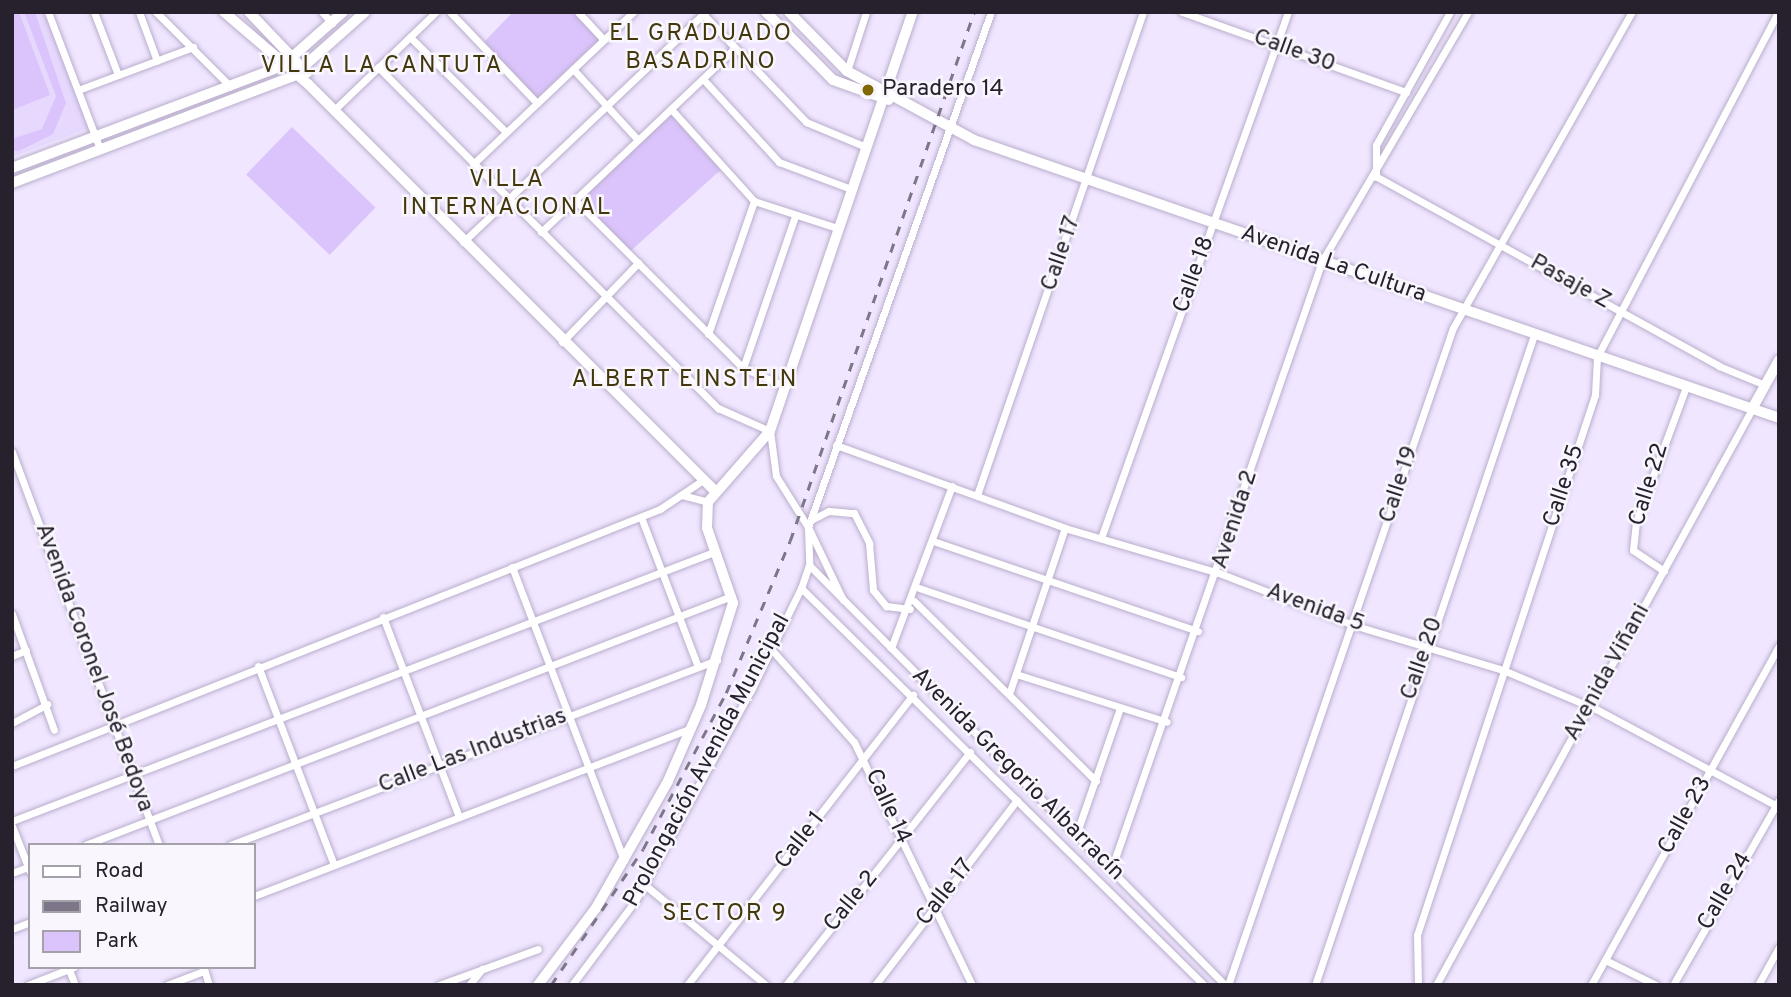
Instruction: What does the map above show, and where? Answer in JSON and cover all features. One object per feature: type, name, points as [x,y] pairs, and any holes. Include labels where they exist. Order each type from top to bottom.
[{"type":"street","points":[[48,12],[100,149]]},
{"type":"street","points":[[94,12],[118,75]]},
{"type":"street","points":[[138,12],[157,61]]},
{"type":"street","points":[[156,12],[230,86]]},
{"type":"street","points":[[224,12],[293,76],[308,84],[700,482],[714,490]]},
{"type":"street","points":[[249,12],[306,68],[308,84]]},
{"type":"street","points":[[322,12],[332,23]]},
{"type":"street","points":[[12,168],[282,66],[296,57],[343,12]]},
{"type":"street","points":[[12,183],[293,76],[306,68],[365,12]]},
{"type":"street","points":[[333,111],[436,12]]},
{"type":"street","points":[[450,12],[537,103]]},
{"type":"street","points":[[578,12],[604,40]]},
{"type":"street","points":[[473,163],[633,12]]},
{"type":"street","name":"Avenida La Cultura","points":[[766,12],[833,80],[947,128],[1213,225],[1779,418]]},
{"type":"street","points":[[789,12],[847,71],[887,89]]},
{"type":"street","points":[[855,12],[864,21]]},
{"type":"street","points":[[847,71],[866,12]]},
{"type":"street","points":[[90,843],[732,596],[714,552],[708,502],[714,490],[761,450],[771,431],[851,189],[866,147],[888,101],[887,89],[913,12]]},
{"type":"street","points":[[809,565],[810,523],[947,128],[991,12]]},
{"type":"street","name":"Calle 17","points":[[977,495],[1143,12]]},
{"type":"street","name":"Calle 30","points":[[1182,12],[1406,92]]},
{"type":"street","name":"Calle 18","points":[[1101,538],[1288,12]]},
{"type":"street","points":[[1443,12],[1444,24]]},
{"type":"street","points":[[1377,177],[1373,153],[1450,12]]},
{"type":"street","name":"Avenida 2","points":[[1111,870],[1219,573],[1322,261],[1377,177],[1468,12]]},
{"type":"street","name":"Calle 19","points":[[1227,985],[1461,308],[1501,246],[1632,12]]},
{"type":"street","name":"Calle 35","points":[[1418,985],[1417,935],[1595,395],[1597,357],[1778,12]]},
{"type":"street","points":[[463,242],[703,13],[806,122],[866,147]]},
{"type":"street","points":[[410,37],[506,132]]},
{"type":"street","points":[[78,90],[193,47]]},
{"type":"street","points":[[541,232],[735,48]]},
{"type":"street","points":[[1422,66],[1425,89]]},
{"type":"street","points":[[378,67],[718,408],[771,431]]},
{"type":"street","points":[[573,69],[638,140]]},
{"type":"street","points":[[703,79],[779,162],[851,189]]},
{"type":"street","points":[[671,109],[754,201],[837,229]]},
{"type":"street","name":"Pasaje Z","points":[[1377,177],[1621,312],[1765,385]]},
{"type":"street","points":[[575,200],[743,368],[785,386]]},
{"type":"street","points":[[708,334],[754,201]]},
{"type":"street","points":[[743,368],[795,216]]},
{"type":"street","points":[[562,342],[638,263]]},
{"type":"street","name":"Calle 20","points":[[1315,985],[1426,646],[1534,335]]},
{"type":"street","name":"Avenida Viñani","points":[[1436,985],[1779,360]]},
{"type":"street","name":"Calle 22","points":[[1664,571],[1633,550],[1636,522],[1686,387]]},
{"type":"street","points":[[771,431],[776,476],[810,523],[843,600]]},
{"type":"street","name":"Avenida 5","points":[[836,445],[1065,528],[1219,573],[1353,625],[1503,670],[1590,707],[1778,804]]},
{"type":"street","name":"Avenida Coronel José Bedoya","points":[[12,452],[158,843]]},
{"type":"street","points":[[12,766],[114,728],[258,666],[641,517],[700,482]]},
{"type":"street","points":[[891,648],[919,588],[952,486]]},
{"type":"street","points":[[682,495],[708,502]]},
{"type":"street","points":[[810,523],[828,511],[854,513],[869,542],[873,590],[886,606],[910,609]]},
{"type":"street","points":[[641,517],[698,667]]},
{"type":"street","points":[[1009,694],[1065,528]]},
{"type":"street","points":[[933,541],[1198,631]]},
{"type":"street","points":[[28,865],[12,823],[132,774],[714,552]]},
{"type":"street","name":"Prolongación Avenida Municipal","points":[[572,985],[645,886],[771,649],[801,588],[809,565]]},
{"type":"street","name":"Avenida Gregorio Albarracín","points":[[809,565],[1227,985]]},
{"type":"street","points":[[512,567],[624,861]]},
{"type":"street","name":"Avenida Gregorio Albarracín","points":[[801,588],[913,695],[1200,983]]},
{"type":"street","points":[[919,588],[1181,677]]},
{"type":"street","name":"Prolongación Avenida Municipal","points":[[538,985],[624,861],[692,728],[717,660],[732,596]]},
{"type":"street","points":[[914,601],[1096,780]]},
{"type":"street","points":[[12,614],[47,704],[54,730]]},
{"type":"street","points":[[383,618],[459,817]]},
{"type":"street","name":"Calle 23","points":[[1591,985],[1779,646]]},
{"type":"street","name":"Calle 14","points":[[771,649],[864,760],[972,985]]},
{"type":"street","points":[[12,656],[26,650]]},
{"type":"street","name":"Calle Las Industrias","points":[[235,843],[717,660]]},
{"type":"street","points":[[258,666],[334,865]]},
{"type":"street","points":[[1016,674],[1167,722]]},
{"type":"street","name":"Calle 1","points":[[687,985],[913,695]]},
{"type":"street","points":[[12,723],[47,704]]},
{"type":"street","points":[[1076,835],[1120,708]]},
{"type":"street","points":[[256,895],[692,728]]},
{"type":"street","name":"Calle 2","points":[[786,985],[970,752]]},
{"type":"street","name":"Calle 17","points":[[875,985],[1017,800]]},
{"type":"street","name":"Calle 24","points":[[1673,985],[1778,804]]},
{"type":"street","points":[[645,886],[766,985]]},
{"type":"street","points":[[1758,985],[1779,947]]},
{"type":"street","points":[[439,985],[538,949]]},
{"type":"street","points":[[1605,960],[1656,985]]},
{"type":"street","points":[[28,985],[68,969]]},
{"type":"street","points":[[167,985],[204,969],[209,985]]},
{"type":"street","points":[[469,985],[482,969]]},
{"type":"shaded area","points":[[12,12],[45,12],[89,128],[12,157]]},
{"type":"green space","points":[[12,12],[19,12],[50,95],[12,110]]},
{"type":"green space","points":[[24,12],[35,12],[66,103],[53,134],[19,151],[12,151],[12,139],[42,129],[56,96]]},
{"type":"green space","points":[[513,12],[573,12],[600,39],[537,98],[484,42]]},
{"type":"green space","points":[[671,115],[721,170],[628,253],[579,198]]},
{"type":"green space","points":[[292,127],[375,208],[330,255],[246,174]]},
{"type":"railway","points":[[551,985],[643,849],[726,693],[790,541],[974,12]]},
{"type":"place","name":"Paradero 14","points":[[868,90]]},
{"type":"district","name":"EL GRADUADO BASADRINO","points":[[701,49]]},
{"type":"district","name":"VILLA LA CANTUTA","points":[[382,67]]},
{"type":"district","name":"VILLA INTERNACIONAL","points":[[507,195]]},
{"type":"district","name":"ALBERT EINSTEIN","points":[[685,381]]},
{"type":"district","name":"SECTOR 9","points":[[725,915]]}]
